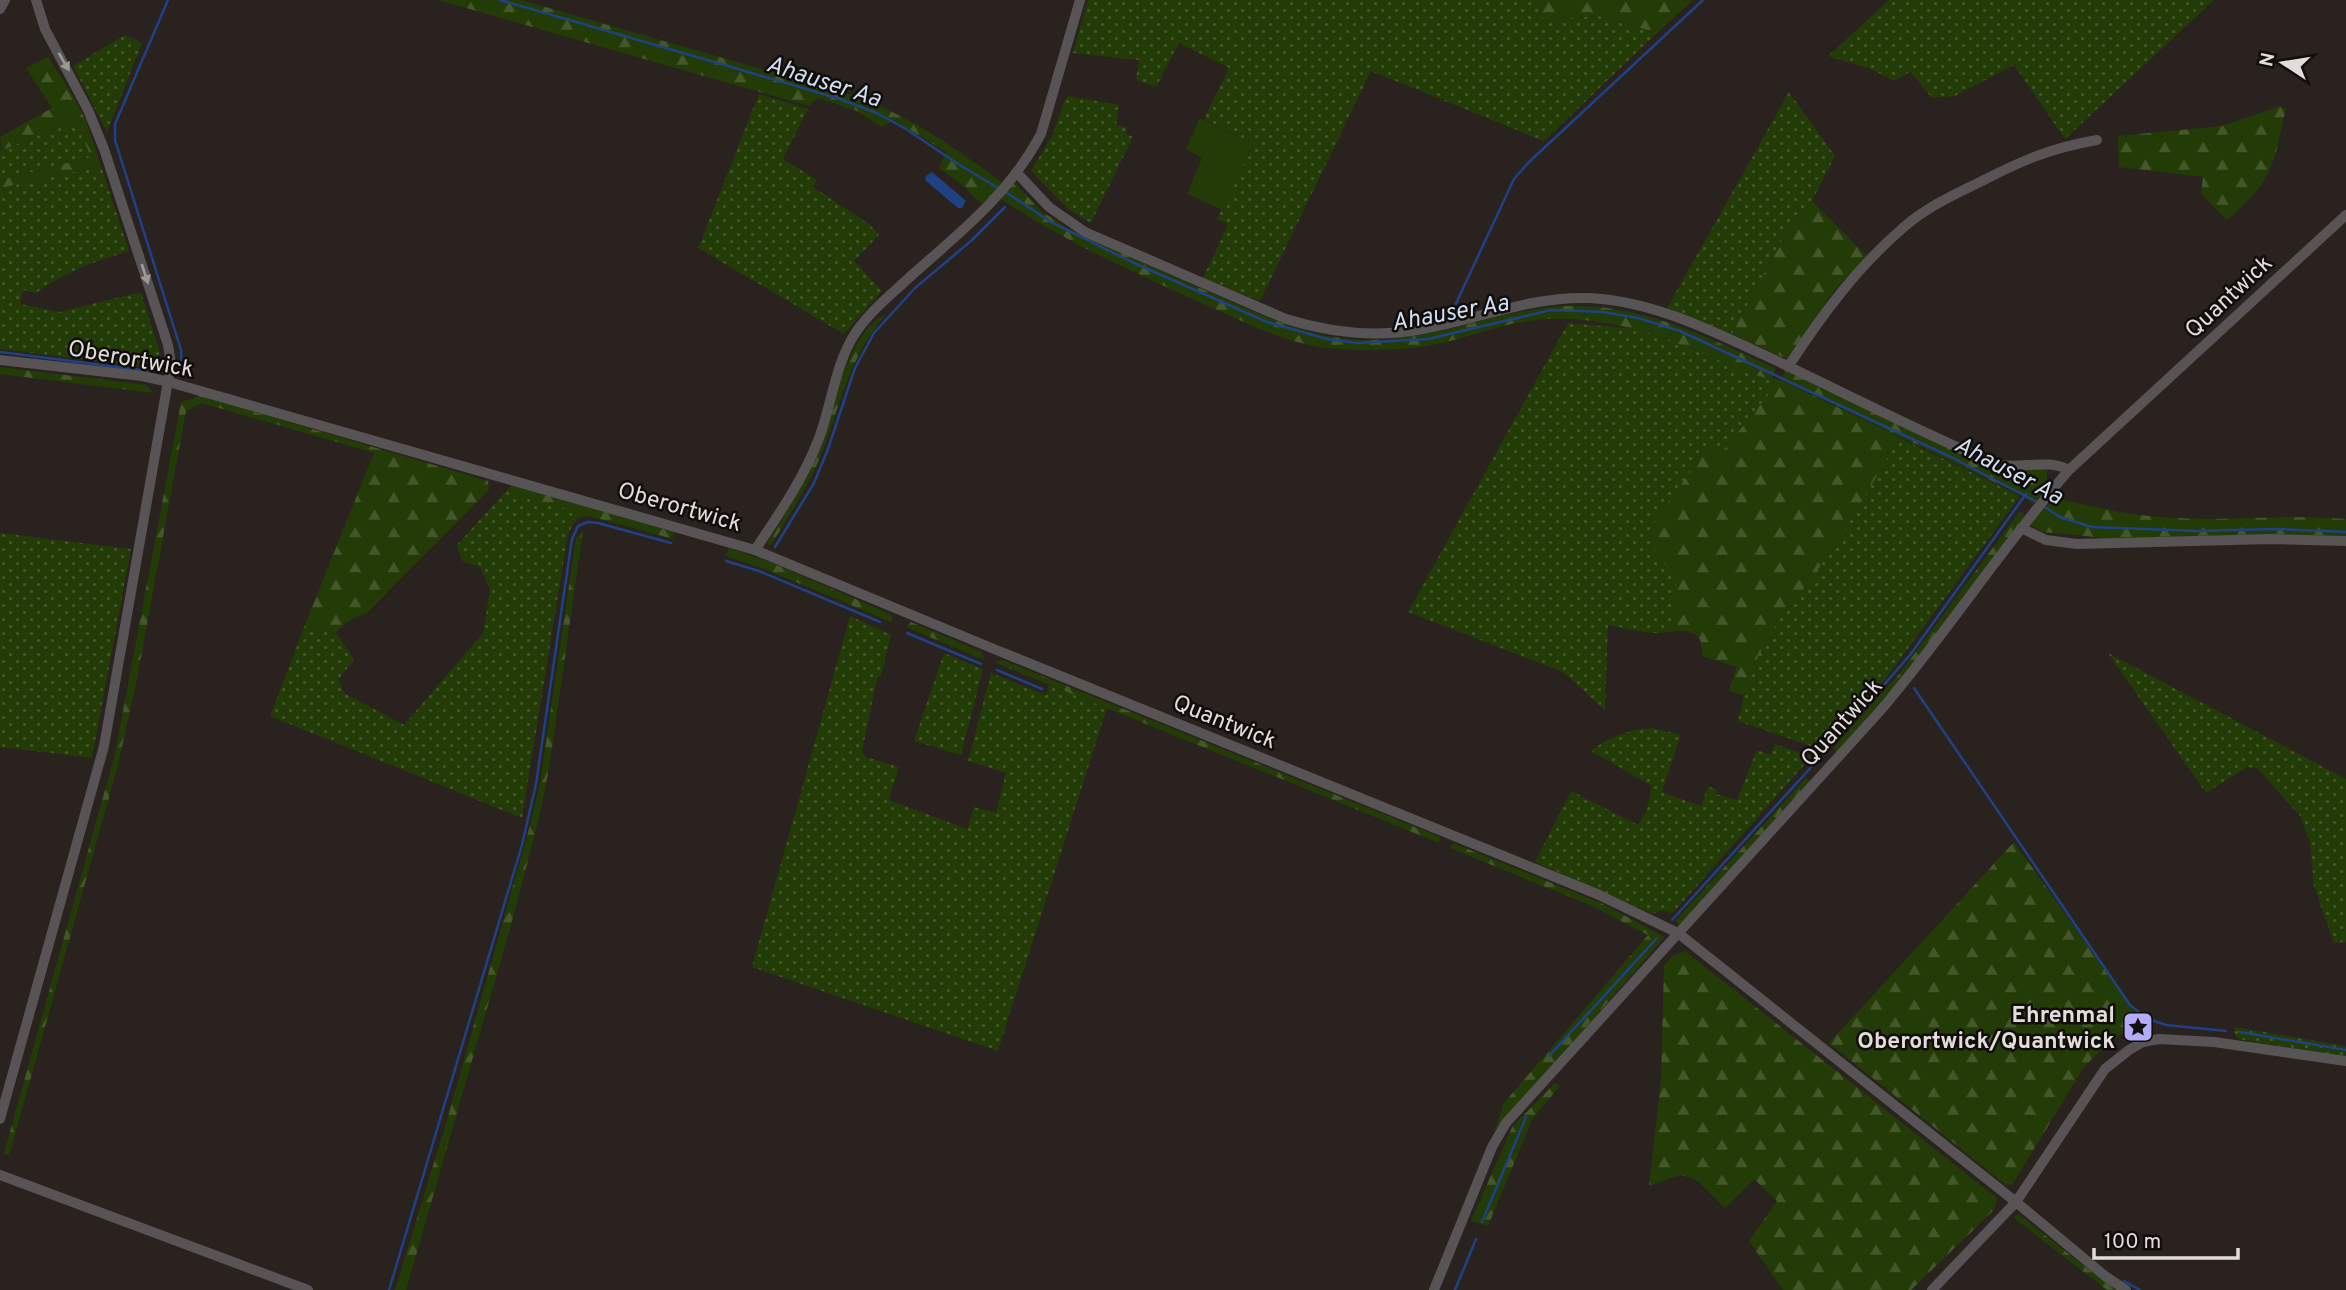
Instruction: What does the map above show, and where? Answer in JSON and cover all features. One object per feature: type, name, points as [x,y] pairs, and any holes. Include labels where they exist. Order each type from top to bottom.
[{"type":"street","points":[[0,9],[5,0]]},
{"type":"street","points":[[0,1119],[104,746],[171,363],[168,345],[104,149],[88,110],[45,29],[36,0]]},
{"type":"street","name":"Oberortwick","points":[[0,360],[142,376],[169,382],[755,550],[802,476],[819,437],[843,357],[855,334],[867,318],[997,198],[1018,174],[1041,134],[1080,0]]},
{"type":"street","points":[[1788,367],[1811,331],[1839,296],[1872,257],[1905,226],[1941,201],[2042,152],[2097,140]]},
{"type":"street","points":[[1018,174],[1049,207],[1085,232],[1308,326],[1362,334],[1395,333],[1422,329],[1522,304],[1559,299],[1593,299],[1621,303],[1700,325],[1995,463],[2059,464],[2069,470]]},
{"type":"street","name":"Quantwick","points":[[1434,1290],[1492,1147],[1506,1123],[1901,687],[2021,528],[2069,470],[2346,215]]},
{"type":"street","points":[[2021,528],[2046,540],[2077,544],[2270,539],[2346,541]]},
{"type":"street","name":"Quantwick","points":[[755,550],[1597,894],[1678,933],[2017,1202],[2105,1276],[2126,1290]]},
{"type":"street","points":[[1932,1290],[2017,1202],[2105,1069],[2143,1042],[2159,1039],[2193,1040],[2346,1062]]},
{"type":"street","points":[[0,1175],[308,1290]]},
{"type":"green space","points":[[438,0],[521,0],[859,97],[899,115],[934,136],[1004,184],[982,205],[965,187],[939,168],[946,152],[894,120],[882,127],[857,111],[818,98],[809,106]]},
{"type":"green space","points":[[1088,0],[1535,0],[1544,20],[1599,16],[1657,33],[1544,141],[1371,71],[1260,301],[1203,278],[1228,224],[1217,219],[1253,144],[1204,119],[1229,68],[1179,43],[1156,87],[1136,80],[1139,60],[1073,53]]},
{"type":"green space","points":[[1535,0],[1693,0],[1657,33],[1599,16],[1544,20]]},
{"type":"green space","points":[[1889,0],[2214,0],[2065,139],[2014,65],[1955,96],[1932,98],[1910,72],[1894,81],[1871,69],[1828,56]]},
{"type":"green space","points":[[125,35],[142,43],[107,132],[73,66]]},
{"type":"green space","points":[[48,57],[86,121],[101,166],[0,188],[0,180],[91,157],[76,121],[2,150],[0,137],[52,108],[26,68]]},
{"type":"green space","points":[[1789,92],[1835,156],[1812,201],[1782,240],[1732,334],[1667,308]]},
{"type":"green space","points":[[759,94],[808,109],[783,159],[817,180],[813,187],[869,224],[879,235],[854,261],[882,291],[844,334],[698,248]]},
{"type":"green space","points":[[1069,96],[1119,105],[1116,125],[1127,127],[1126,134],[1133,137],[1091,223],[1068,209],[1031,171],[1053,134],[1065,99]]},
{"type":"green space","points":[[2280,106],[2286,109],[2269,172],[2253,195],[2227,220],[2201,194],[2203,177],[2119,167],[2118,136],[2222,126]]},
{"type":"green space","points":[[1200,118],[1253,144],[1222,210],[1187,194],[1202,158],[1186,149]]},
{"type":"green space","points":[[76,121],[91,157],[0,180],[0,147],[2,150]]},
{"type":"green space","points":[[101,166],[129,251],[81,268],[36,293],[23,290],[20,304],[59,312],[141,292],[160,352],[156,361],[145,367],[0,349],[0,188]]},
{"type":"green space","points":[[1014,182],[1041,211],[1066,227],[1248,309],[1323,335],[1386,340],[1544,308],[1605,308],[1664,321],[1721,343],[1776,369],[1771,379],[1758,376],[1649,333],[1573,319],[1521,322],[1415,348],[1364,350],[1309,345],[1244,322],[1072,242],[1001,199]]},
{"type":"green space","points":[[1812,201],[1867,256],[1834,291],[1787,359],[1732,334],[1782,240]]},
{"type":"green space","points":[[886,314],[855,363],[812,475],[769,545],[767,543],[812,464],[847,363],[872,324]]},
{"type":"green space","points":[[1568,323],[1638,329],[1749,373],[1780,380],[2020,496],[1884,681],[1820,749],[1738,721],[1744,695],[1729,691],[1737,667],[1702,656],[1698,636],[1693,632],[1653,633],[1608,625],[1605,710],[1563,672],[1408,612]]},
{"type":"green space","points":[[0,367],[147,385],[153,393],[0,374]]},
{"type":"green space","points":[[1787,369],[1995,465],[2047,469],[2047,488],[2033,504],[2023,496],[1781,379]]},
{"type":"green space","points":[[1780,380],[1900,437],[1843,533],[1780,618],[1757,659],[1744,695],[1729,691],[1737,667],[1702,656],[1701,642],[1696,635],[1674,629],[1676,579],[1652,546],[1651,531],[1656,518],[1709,447],[1722,452]]},
{"type":"green space","points":[[201,396],[488,481],[489,490],[367,613],[349,621],[336,633],[305,625],[374,453],[202,403],[186,411],[137,679],[118,765],[9,1156],[4,1153],[115,754],[181,402]]},
{"type":"green space","points":[[514,484],[673,532],[673,539],[589,516],[578,518],[572,526],[573,511],[507,490]]},
{"type":"green space","points":[[507,490],[574,511],[522,818],[270,716],[305,625],[336,633],[354,659],[339,679],[344,693],[404,725],[483,633],[490,589],[480,567],[462,561],[457,545]]},
{"type":"green space","points":[[2052,497],[2159,517],[2346,519],[2346,536],[2268,534],[2107,538],[2043,532],[2029,524]]},
{"type":"green space","points":[[2020,511],[2025,515],[1921,655],[1837,753],[1834,747],[1900,673]]},
{"type":"green space","points":[[583,530],[549,769],[539,818],[406,1290],[395,1290],[447,1120],[529,829],[540,783],[576,538]]},
{"type":"green space","points":[[0,533],[131,549],[92,758],[0,747]]},
{"type":"green space","points":[[729,548],[770,562],[890,614],[893,619],[891,622],[767,570],[726,556]]},
{"type":"green space","points":[[850,616],[891,635],[881,676],[877,678],[862,752],[866,757],[899,767],[889,800],[967,829],[974,807],[996,813],[1006,773],[968,761],[991,673],[1046,695],[1049,685],[1107,708],[998,1051],[752,967]]},
{"type":"green space","points":[[911,622],[982,652],[984,660],[906,627]]},
{"type":"green space","points":[[944,653],[983,669],[961,755],[914,741]]},
{"type":"green space","points":[[2108,653],[2346,779],[2346,942],[2334,943],[2314,886],[2310,843],[2301,817],[2257,768],[2247,767],[2206,793]]},
{"type":"green space","points":[[1003,660],[1440,837],[1439,843],[996,663]]},
{"type":"green space","points":[[1652,728],[1681,735],[1662,792],[1701,806],[1708,786],[1717,790],[1716,794],[1737,800],[1757,750],[1770,755],[1775,744],[1811,757],[1673,913],[1661,910],[1653,914],[1535,862],[1571,791],[1638,825],[1647,809],[1652,786],[1591,751],[1620,735]]},
{"type":"green space","points":[[1806,778],[1811,780],[1679,925],[1675,921]]},
{"type":"green space","points":[[2014,842],[2139,1017],[2130,1030],[2111,1040],[2084,1067],[2012,1185],[2006,1185],[1829,1043]]},
{"type":"green space","points":[[1453,843],[1601,903],[1665,937],[1494,1132],[1504,1103],[1648,935],[1590,905],[1450,848]]},
{"type":"green space","points":[[1685,951],[1997,1198],[1994,1210],[1911,1290],[1783,1290],[1749,1241],[1777,1201],[1754,1179],[1725,1208],[1695,1179],[1680,1175],[1649,1186],[1661,1080],[1664,966],[1672,956]]},
{"type":"green space","points":[[2235,1027],[2346,1046],[2346,1057],[2238,1039],[2234,1032]]},
{"type":"green space","points":[[1555,1083],[1560,1086],[1533,1118],[1488,1226],[1471,1221],[1512,1127]]},
{"type":"green space","points":[[2018,1214],[2117,1290],[2107,1290],[2014,1218]]},
{"type":"water","points":[[932,172],[966,201],[962,208],[958,208],[925,180]]},
{"type":"waterway","points":[[168,0],[115,124],[115,140],[181,350],[182,370]]},
{"type":"waterway","name":"Ahauser Aa","points":[[500,0],[840,99],[879,114],[906,129],[998,188]]},
{"type":"waterway","points":[[1452,312],[1514,179],[1703,0]]},
{"type":"waterway","name":"Ahauser Aa","points":[[1004,191],[1051,222],[1132,262],[1267,322],[1327,339],[1358,343],[1428,339],[1551,310],[1603,312],[1638,318],[1680,331],[1951,457],[2037,502]]},
{"type":"waterway","points":[[775,547],[814,483],[855,368],[874,333],[915,288],[971,241],[1005,207]]},
{"type":"waterway","points":[[0,352],[149,371],[157,368],[163,360]]},
{"type":"waterway","points":[[1827,750],[1910,655],[2026,494]]},
{"type":"waterway","name":"Ahauser Aa","points":[[2043,506],[2060,517],[2092,527],[2346,532]]},
{"type":"waterway","points":[[389,1290],[522,845],[536,784],[572,539],[578,526],[588,522],[671,543]]},
{"type":"waterway","points":[[726,561],[759,571],[880,622]]},
{"type":"waterway","points":[[907,633],[981,664]]},
{"type":"waterway","points":[[997,670],[1042,689]]},
{"type":"waterway","points":[[1914,688],[2130,1005],[2146,1018],[2166,1025],[2226,1031]]},
{"type":"waterway","points":[[1672,920],[1814,764]]},
{"type":"waterway","points":[[1549,1056],[1657,938]]},
{"type":"waterway","points":[[2240,1032],[2346,1050]]},
{"type":"waterway","points":[[1482,1222],[1526,1117]]},
{"type":"waterway","points":[[1455,1290],[1476,1239]]},
{"type":"waterway","points":[[2124,1281],[2140,1290]]},
{"type":"place","name":"Ehrenmal Oberortwick/Quantwick","points":[[2138,1027]]}]
